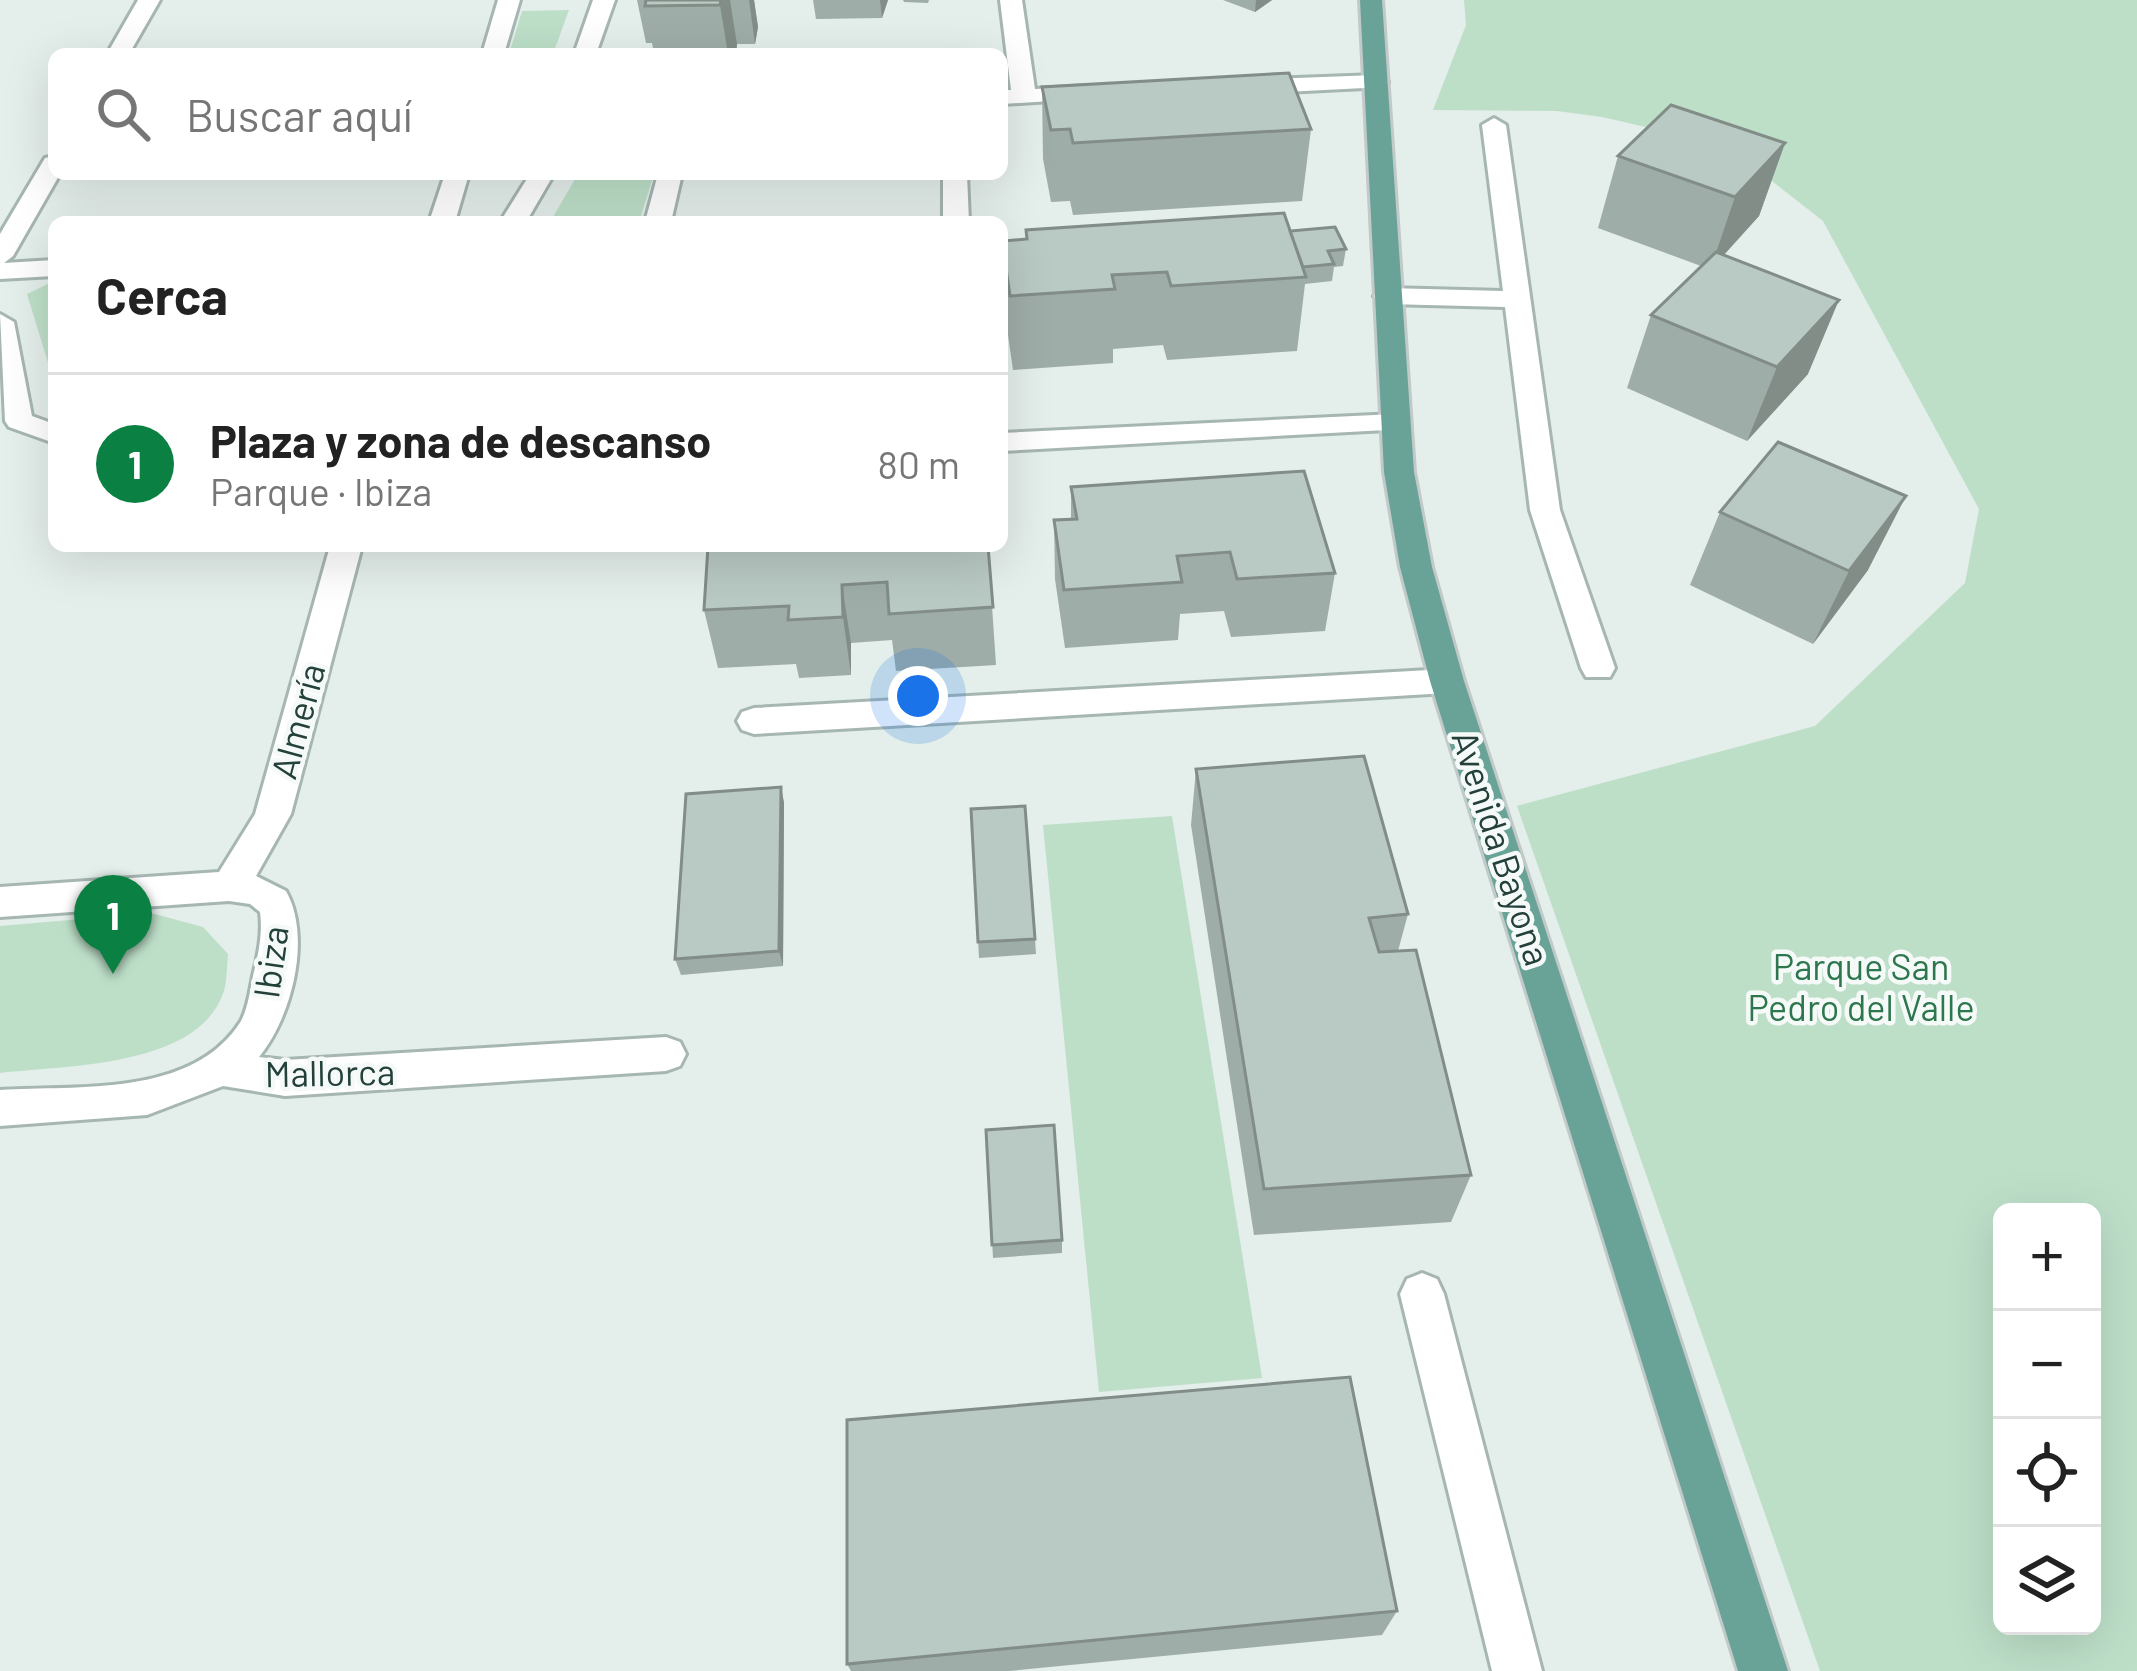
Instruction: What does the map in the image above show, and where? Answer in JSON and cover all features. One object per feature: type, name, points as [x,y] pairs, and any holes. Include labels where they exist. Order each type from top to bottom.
[{"type":"main road","name":"Avenida Bayona","points":[[1371,0],[1395,423],[1407,528],[1448,681],[1762,1671]]},
{"type":"street","points":[[121,48],[149,0]]},
{"type":"street","points":[[495,48],[509,0]]},
{"type":"street","points":[[587,48],[604,0]]},
{"type":"street","points":[[1011,0],[1013,97],[1114,92]]},
{"type":"street","points":[[1225,88],[1376,82]]},
{"type":"street","points":[[1493,125],[1545,509],[1598,668]]},
{"type":"street","points":[[0,256],[48,173]]},
{"type":"street","points":[[444,216],[456,180]]},
{"type":"street","points":[[517,216],[538,180]]},
{"type":"street","points":[[660,216],[668,180]]},
{"type":"street","points":[[955,180],[956,216]]},
{"type":"street","points":[[0,271],[48,268]]},
{"type":"street","points":[[1387,296],[1518,299]]},
{"type":"street","points":[[0,322],[10,423]]},
{"type":"street","points":[[10,423],[48,414]]},
{"type":"street","points":[[10,423],[48,432]]},
{"type":"street","points":[[1008,442],[1395,423]]},
{"type":"street","name":"Almería","points":[[229,886],[263,838],[273,814],[344,552]]},
{"type":"street","points":[[754,721],[1448,681]]},
{"type":"street","name":"Ibiza","points":[[0,902],[229,886],[263,893],[275,903],[283,920],[265,1011],[256,1031],[218,1069]]},
{"type":"street","name":"Mallorca","points":[[0,1108],[165,1093],[218,1069],[286,1078],[666,1054]]},
{"type":"street","points":[[1422,1294],[1517,1671]]},
{"type":"green space","name":"Parque San Pedro del Valle","points":[[1464,0],[2137,0],[2137,1671],[1820,1671],[1517,806],[1815,726],[1965,583],[1979,509],[1823,221],[1754,167],[1659,130],[1602,117],[1557,111],[1433,110],[1466,25]]},
{"type":"green space","points":[[569,10],[555,48],[511,48],[522,11]]},
{"type":"green space","points":[[574,180],[652,180],[641,216],[554,216]]},
{"type":"green space","points":[[48,284],[48,362],[27,294]]},
{"type":"green space","points":[[1172,816],[1262,1378],[1099,1392],[1043,825]]},
{"type":"green space","points":[[151,913],[203,927],[228,954],[224,991],[210,1016],[188,1035],[127,1058],[0,1073],[0,926]]},
{"type":"building","points":[[646,0],[721,0],[720,5],[645,6]]},
{"type":"building","points":[[1289,73],[1311,129],[1073,143],[1070,129],[1051,130],[1042,87]]},
{"type":"building","points":[[1671,105],[1785,143],[1735,197],[1618,156]]},
{"type":"building","points":[[1284,213],[1306,277],[1171,286],[1167,272],[1112,275],[1115,289],[1010,296],[1008,241],[1027,239],[1026,230]]},
{"type":"building","points":[[1335,227],[1346,249],[1328,251],[1334,264],[1303,267],[1290,231]]},
{"type":"building","points":[[1716,252],[1839,300],[1777,367],[1651,315]]},
{"type":"building","points":[[1778,442],[1906,496],[1849,571],[1720,512]]},
{"type":"building","points":[[1304,471],[1335,573],[1237,579],[1230,552],[1177,556],[1182,582],[1064,590],[1054,520],[1077,519],[1071,487]]},
{"type":"building","points":[[708,552],[988,552],[993,607],[889,614],[887,582],[842,585],[843,617],[788,620],[789,606],[704,610]]},
{"type":"building","points":[[1364,756],[1408,914],[1369,918],[1379,952],[1416,950],[1471,1175],[1264,1189],[1196,769]]},
{"type":"building","points":[[781,787],[779,951],[675,959],[686,794]]},
{"type":"building","points":[[1025,806],[1035,939],[978,942],[971,809]]},
{"type":"building","points":[[1054,1125],[1062,1240],[992,1245],[986,1130]]},
{"type":"building","points":[[1350,1377],[1397,1611],[847,1664],[847,1420]]},
{"type":"place","name":"Plaza y zona de descanso","points":[[113,974]]}]
